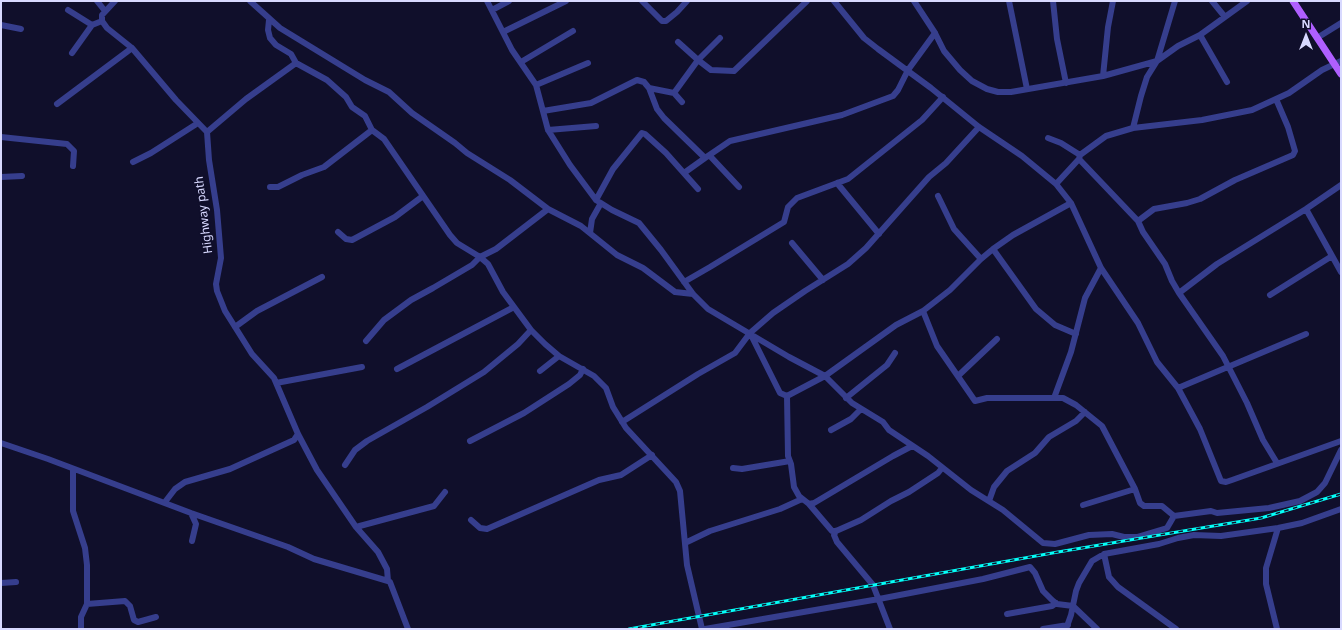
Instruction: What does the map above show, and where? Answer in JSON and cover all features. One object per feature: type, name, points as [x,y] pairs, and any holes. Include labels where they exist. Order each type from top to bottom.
[{"type":"main road","points":[[1292,1],[1317,38],[1338,62],[1341,74]]},
{"type":"street","points":[[97,1],[105,11]]},
{"type":"street","points":[[102,21],[105,11],[115,1]]},
{"type":"street","points":[[250,1],[263,11],[270,20],[365,80],[389,92],[412,113],[451,139],[467,153],[510,180],[548,209],[581,226],[617,255],[643,268],[675,292],[693,294]]},
{"type":"street","points":[[487,1],[503,32],[536,85],[548,130],[570,165],[598,201],[639,223],[693,294],[708,309],[789,357],[825,376],[846,398],[883,422],[889,430],[928,456],[971,490],[989,501],[1028,530],[1039,541],[1048,545],[1089,535],[1112,534],[1124,537],[1137,537],[1167,528],[1174,516]]},
{"type":"street","points":[[492,10],[509,1]]},
{"type":"street","points":[[503,32],[566,1]]},
{"type":"street","points":[[642,1],[662,21],[666,21],[687,1]]},
{"type":"street","points":[[678,42],[711,70],[734,71],[807,1]]},
{"type":"street","points":[[834,1],[864,38],[908,70],[979,127],[1022,156],[1056,184],[1071,203],[1100,268],[1138,323],[1157,362],[1178,388],[1200,429],[1221,481],[1226,482],[1341,441]]},
{"type":"street","points":[[914,1],[935,33],[944,51],[960,70],[972,80],[987,89],[998,92],[1027,89],[1102,76],[1157,61],[1178,46],[1200,35],[1246,1]]},
{"type":"street","points":[[1009,1],[1027,89]]},
{"type":"street","points":[[1053,1],[1057,39],[1066,83]]},
{"type":"street","points":[[1102,76],[1113,1]]},
{"type":"street","points":[[1133,128],[1147,77],[1157,61],[1175,1]]},
{"type":"street","points":[[1212,1],[1225,17]]},
{"type":"street","points":[[68,10],[92,25]]},
{"type":"street","points":[[270,20],[268,30],[270,38],[276,45],[291,54],[296,63],[316,73],[339,90],[346,97],[352,107],[369,121],[372,130],[384,139],[457,244],[480,257],[488,264],[503,292],[531,330],[559,356],[583,369],[606,388],[613,407],[622,422],[669,473],[680,491],[687,565],[702,629]]},
{"type":"street","points":[[72,53],[92,25],[102,21]]},
{"type":"street","points":[[102,21],[107,28],[132,48],[176,100],[207,132],[246,99],[296,63]]},
{"type":"street","points":[[1317,38],[1341,23]]},
{"type":"street","points":[[1,25],[21,29]]},
{"type":"street","points":[[521,62],[573,31]]},
{"type":"street","points":[[684,173],[730,141],[842,115],[893,96],[898,90],[908,70],[935,33]]},
{"type":"street","points":[[1200,35],[1227,82]]},
{"type":"street","points":[[674,93],[698,60],[720,38]]},
{"type":"street","points":[[57,104],[132,48]]},
{"type":"street","points":[[1056,184],[1080,157],[1106,136],[1133,128],[1202,120],[1252,110],[1289,93],[1322,70],[1338,62]]},
{"type":"street","points":[[536,85],[588,63]]},
{"type":"street","points":[[543,111],[591,103],[637,80],[644,82],[649,88],[661,114],[688,143],[707,157],[739,187]]},
{"type":"street","points":[[649,88],[674,93],[682,102]]},
{"type":"street","points":[[684,282],[710,268],[784,222],[788,207],[797,198],[848,179],[922,120],[942,97]]},
{"type":"street","points":[[1138,221],[1154,208],[1187,203],[1200,199],[1235,180],[1293,155],[1295,150],[1276,99]]},
{"type":"street","points":[[133,162],[151,153],[198,123]]},
{"type":"street","points":[[548,130],[596,126]]},
{"type":"street","points":[[622,422],[698,374],[735,353],[750,333],[773,313],[848,264],[879,234],[929,177],[946,163],[979,127]]},
{"type":"street","points":[[270,187],[278,187],[302,175],[324,167],[372,130]]},
{"type":"street","name":"Highway path","points":[[207,132],[209,160],[217,210],[221,258],[217,279],[217,291],[225,311],[252,354],[277,384],[298,434],[317,470],[356,526],[378,552],[387,569],[388,581],[390,582],[408,629]]},
{"type":"street","points":[[590,233],[592,219],[598,201],[613,169],[642,134],[645,134],[666,153],[698,189]]},
{"type":"street","points":[[1,137],[68,144],[74,151],[73,166]]},
{"type":"street","points":[[1048,138],[1060,143],[1080,157],[1138,221],[1143,232],[1165,264],[1179,293],[1216,344],[1247,403],[1263,440],[1277,463]]},
{"type":"street","points":[[1,177],[22,176]]},
{"type":"street","points":[[837,183],[879,234]]},
{"type":"street","points":[[1179,293],[1222,261],[1306,209],[1341,185]]},
{"type":"street","points":[[338,232],[346,239],[352,240],[400,214],[423,196]]},
{"type":"street","points":[[938,196],[954,229],[981,259]]},
{"type":"street","points":[[787,396],[825,376],[896,325],[923,311],[950,290],[993,249],[1013,235],[1071,203]]},
{"type":"street","points":[[366,341],[384,320],[411,300],[461,272],[480,257],[496,249],[548,209]]},
{"type":"street","points":[[1306,209],[1341,272]]},
{"type":"street","points":[[792,243],[823,280]]},
{"type":"street","points":[[993,249],[1036,309],[1055,325],[1076,334]]},
{"type":"street","points":[[1270,295],[1332,256]]},
{"type":"street","points":[[1054,398],[1076,334],[1085,298],[1100,268]]},
{"type":"street","points":[[235,327],[257,311],[322,277]]},
{"type":"street","points":[[397,369],[514,307]]},
{"type":"street","points":[[923,311],[937,346],[959,375],[975,401],[987,398],[1063,398],[1102,426],[1135,488],[1140,503],[1144,506],[1162,506],[1174,516],[1211,511],[1217,514],[1269,508],[1305,499],[1317,492],[1325,483],[1341,450]]},
{"type":"street","points":[[345,464],[355,450],[367,441],[484,372],[518,344],[531,330]]},
{"type":"street","points":[[750,333],[780,393],[787,396]]},
{"type":"street","points":[[1178,388],[1306,334]]},
{"type":"street","points":[[959,375],[997,339]]},
{"type":"street","points":[[846,398],[887,365],[895,353]]},
{"type":"street","points":[[540,372],[559,356]]},
{"type":"street","points":[[277,384],[362,367]]},
{"type":"street","points":[[470,440],[524,413],[569,384],[580,375],[583,369]]},
{"type":"street","points":[[787,396],[788,456],[794,487],[802,499],[809,504],[828,528],[836,532]]},
{"type":"street","points":[[831,430],[851,418],[861,409]]},
{"type":"street","points":[[989,501],[994,487],[1007,471],[1031,457],[1049,437],[1076,421],[1084,412]]},
{"type":"street","points":[[165,502],[175,489],[185,482],[230,469],[294,440],[298,434]]},
{"type":"street","points":[[1,443],[288,547],[314,558],[388,581]]},
{"type":"street","points":[[809,504],[814,503],[912,446]]},
{"type":"street","points":[[470,520],[480,528],[487,529],[599,480],[620,475],[652,455]]},
{"type":"street","points":[[733,468],[742,469],[790,461]]},
{"type":"street","points":[[890,629],[873,585],[834,538],[836,532],[909,492],[938,473],[942,468]]},
{"type":"street","points":[[73,469],[73,511],[85,548],[87,565],[87,604],[81,618],[81,629]]},
{"type":"street","points":[[1083,505],[1135,488]]},
{"type":"street","points":[[356,526],[434,506],[445,492]]},
{"type":"street","points":[[685,543],[710,531],[780,510],[802,499]]},
{"type":"street","points":[[1043,629],[1067,627],[1079,582],[1092,561],[1104,554],[1159,544],[1194,535],[1221,536],[1278,528],[1302,523],[1341,509]]},
{"type":"street","points":[[191,512],[196,524],[192,541]]},
{"type":"street","points":[[1277,629],[1266,584],[1266,568],[1278,528]]},
{"type":"street","points":[[1104,554],[1110,577],[1118,587],[1176,629]]},
{"type":"street","points":[[705,629],[742,626],[984,579],[1030,567],[1036,573],[1043,591],[1056,603]]},
{"type":"street","points":[[1,583],[16,582]]},
{"type":"street","points":[[87,604],[125,601],[130,606],[134,620],[138,622],[156,617]]},
{"type":"street","points":[[1007,614],[1046,607],[1056,603],[1073,606],[1097,629]]},
{"type":"railway","points":[[629,629],[1058,552],[1261,518],[1341,494]]}]
